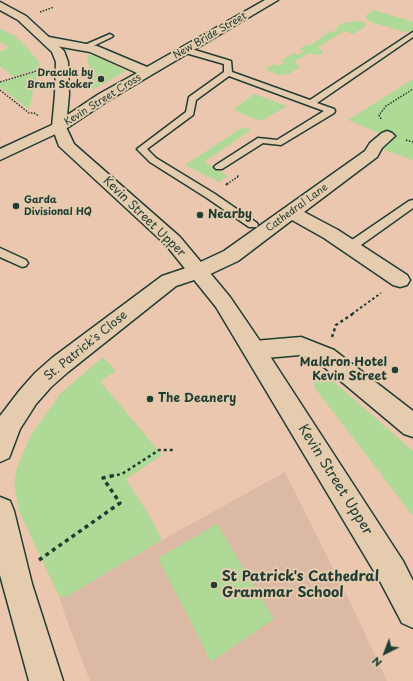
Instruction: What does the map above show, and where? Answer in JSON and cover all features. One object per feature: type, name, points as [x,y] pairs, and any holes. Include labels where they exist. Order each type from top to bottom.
[{"type":"street","name":"New Bride Street","points":[[147,72],[272,0]]},
{"type":"street","points":[[0,5],[22,18],[58,51],[62,62],[62,94],[59,127]]},
{"type":"street","points":[[49,42],[93,49],[147,72]]},
{"type":"street","name":"Kevin Street Cross","points":[[1,154],[59,127],[104,97],[147,72]]},
{"type":"street","name":"Kevin Street Upper","points":[[59,127],[67,146],[145,214],[173,241],[223,302],[392,572],[413,612]]},
{"type":"street","name":"Cathedral Lane","points":[[199,271],[231,256],[371,154],[375,146],[387,136]]},
{"type":"street","points":[[291,212],[331,234],[400,280]]},
{"type":"street","name":"St. Patrick's Close","points":[[0,450],[9,424],[28,397],[43,380],[60,365],[169,281],[199,271]]},
{"type":"street","points":[[254,350],[301,346],[326,356],[413,426]]},
{"type":"street","points":[[0,511],[16,575],[46,681]]},
{"type":"lane","points":[[312,103],[413,34]]},
{"type":"lane","points":[[84,47],[110,36]]},
{"type":"lane","points":[[185,50],[228,63],[228,73]]},
{"type":"lane","points":[[219,167],[261,140],[278,143],[331,111],[228,73]]},
{"type":"lane","points":[[228,73],[192,99],[190,113],[142,149],[153,160],[211,196],[253,225]]},
{"type":"lane","points":[[350,247],[413,203]]},
{"type":"lane","points":[[0,252],[22,263]]},
{"type":"path","points":[[0,82],[62,62]]},
{"type":"path","points":[[387,136],[391,130],[383,122],[379,114],[386,106],[413,88]]},
{"type":"path","points":[[0,90],[29,113],[34,113],[59,127]]},
{"type":"path","points":[[326,356],[336,325],[400,280]]},
{"type":"path","points":[[16,575],[120,503],[103,478],[122,474],[158,450],[175,450]]},
{"type":"shaded area","name":"St Patrick's Cathedral Grammar School","points":[[285,472],[351,604],[387,681],[90,681],[59,596],[66,597],[162,540]]},
{"type":"green space","points":[[374,10],[413,22],[413,31],[405,32],[370,22],[365,16]]},
{"type":"green space","points":[[355,20],[365,23],[366,26],[353,34],[344,31],[317,48],[322,50],[322,54],[315,55],[309,53],[294,62],[300,67],[289,74],[280,75],[265,70],[274,64],[279,66],[285,62],[281,61],[293,53],[297,55],[304,51],[299,49],[308,44],[311,45],[330,31],[334,32],[339,29],[335,28],[345,22],[350,23]]},
{"type":"green space","points":[[0,29],[15,36],[39,62],[40,68],[14,77],[0,66],[0,51],[9,48],[0,42]]},
{"type":"green space","points":[[88,55],[94,55],[126,71],[93,90]]},
{"type":"green space","points":[[38,71],[29,109],[0,87],[0,83]]},
{"type":"green space","points":[[413,79],[413,160],[379,148],[391,138],[348,120]]},
{"type":"green space","points":[[254,94],[287,106],[261,121],[233,110]]},
{"type":"green space","points":[[243,127],[251,130],[204,162],[228,176],[219,182],[185,165]]},
{"type":"green space","points":[[103,357],[116,371],[100,381],[162,455],[126,479],[149,515],[162,540],[66,597],[59,596],[18,509],[14,481],[18,465],[31,435],[61,393]]},
{"type":"green space","points":[[323,372],[413,451],[413,516],[314,387],[317,374]]},
{"type":"green space","points":[[217,524],[274,619],[211,662],[158,558]]},
{"type":"place","name":"Dracula by Bram Stoker","points":[[101,79]]},
{"type":"place","name":"Garda Divisional HQ","points":[[16,206]]},
{"type":"place","name":"Nearby","points":[[200,215]]},
{"type":"place","name":"Maldron Hotel Kevin Street","points":[[395,370]]},
{"type":"place","name":"The Deanery","points":[[150,399]]},
{"type":"place","name":"St Patrick's Cathedral Grammar School","points":[[214,585]]}]
